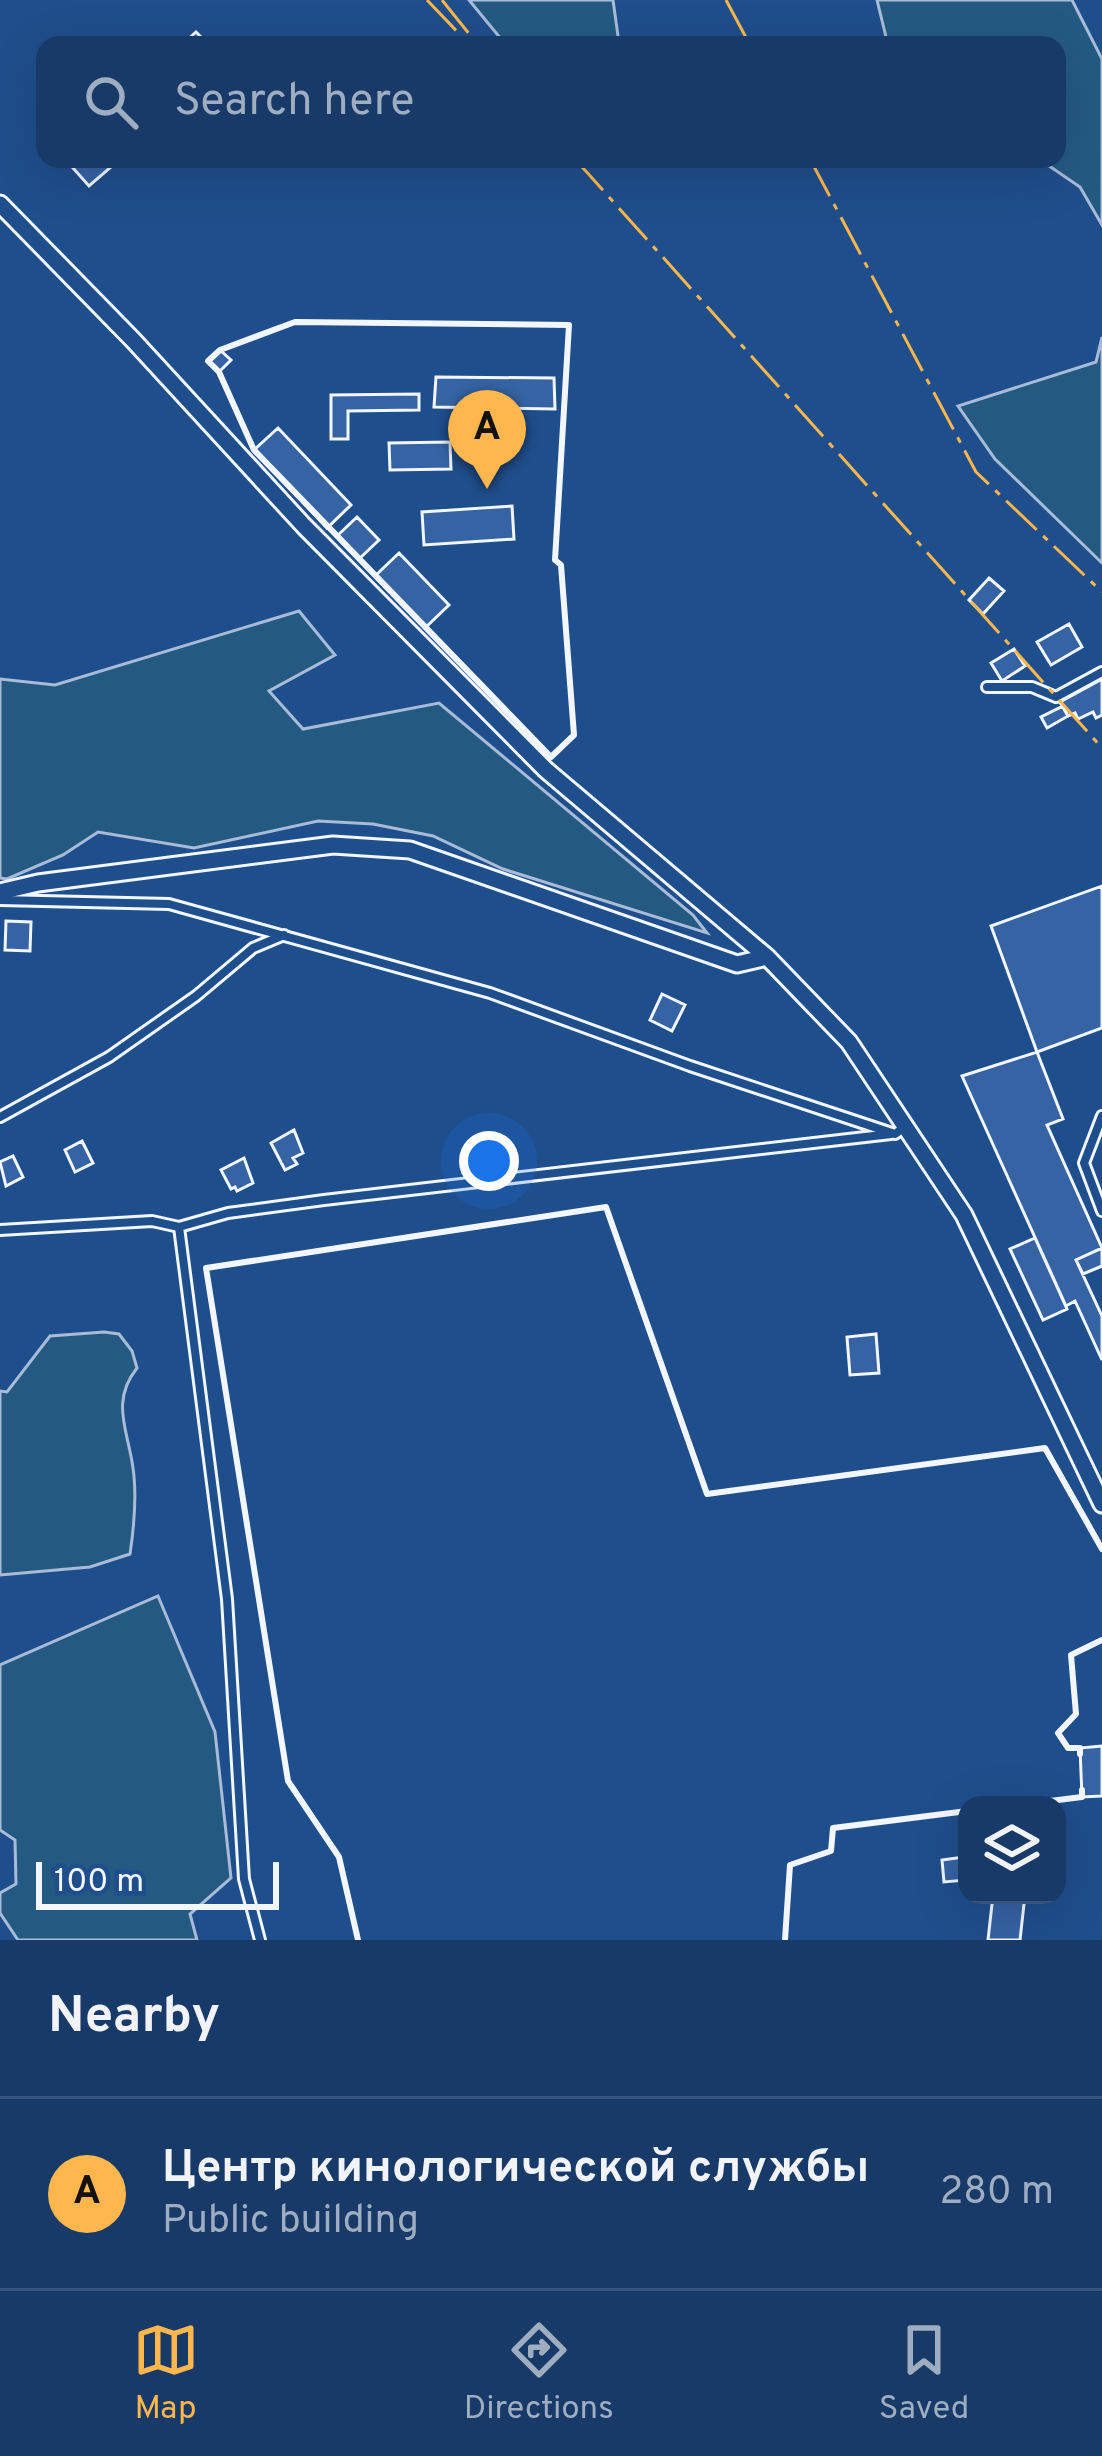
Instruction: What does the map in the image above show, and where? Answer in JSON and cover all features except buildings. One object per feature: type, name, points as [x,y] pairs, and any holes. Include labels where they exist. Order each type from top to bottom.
[{"type":"street","points":[[0,205],[133,340],[304,526],[547,770],[767,958],[849,1042],[901,1130],[964,1214],[1102,1504]]},
{"type":"street","points":[[0,896],[38,883],[333,845],[410,850],[737,964],[767,958]]},
{"type":"lane","points":[[987,687],[1032,686],[1056,697],[1102,672]]},
{"type":"lane","points":[[0,896],[169,904],[490,993],[690,1066],[901,1130]]},
{"type":"lane","points":[[0,1117],[109,1058],[253,948],[286,935]]},
{"type":"lane","points":[[1102,1116],[1084,1162],[1102,1210]]},
{"type":"lane","points":[[0,1230],[152,1221],[179,1227],[228,1213],[324,1200],[901,1130]]},
{"type":"lane","points":[[179,1227],[227,1599],[244,1879],[260,1940]]},
{"type":"shaded area","points":[[469,0],[613,0],[618,36],[499,36]]},
{"type":"shaded area","points":[[877,0],[1072,0],[1102,59],[1102,225],[1080,187],[1052,168],[1066,168],[1066,36],[886,36]]},
{"type":"shaded area","points":[[1102,337],[1102,563],[995,459],[958,406],[1096,362]]},
{"type":"shaded area","points":[[299,611],[335,655],[269,691],[303,729],[439,703],[693,915],[707,933],[503,869],[433,836],[373,824],[318,821],[194,848],[98,832],[63,855],[0,878],[0,679],[55,685]]},
{"type":"shaded area","points":[[119,1334],[137,1368],[123,1405],[135,1489],[130,1554],[90,1567],[0,1575],[0,1391],[7,1392],[50,1336]]},
{"type":"shaded area","points":[[158,1596],[215,1732],[231,1878],[190,1914],[197,1940],[18,1940],[0,1913],[0,1893],[16,1884],[15,1840],[0,1830],[0,1665]]},
{"type":"wall","points":[[295,322],[569,325],[555,560],[561,565],[574,735],[551,757],[254,450],[219,372],[208,361],[220,350],[295,322]]},
{"type":"wall","points":[[358,1940],[339,1857],[288,1781],[206,1268],[606,1207],[707,1494],[1045,1448],[1102,1549]]},
{"type":"wall","points":[[1080,1754],[1080,1748],[1068,1748],[1058,1733],[1076,1714],[1071,1655],[1102,1640]]},
{"type":"wall","points":[[1066,1799],[1082,1797],[1082,1790]]},
{"type":"wall","points":[[785,1940],[790,1865],[831,1851],[833,1828],[958,1812]]},
{"type":"power","points":[[427,0],[461,36]]},
{"type":"power","points":[[442,0],[471,36]]},
{"type":"power","points":[[726,0],[745,36]]},
{"type":"power","points":[[583,168],[1102,748]]},
{"type":"power","points":[[815,168],[976,472],[1102,592]]},
{"type":"place","name":"Центр кинологической службы","points":[[487,489]]}]
